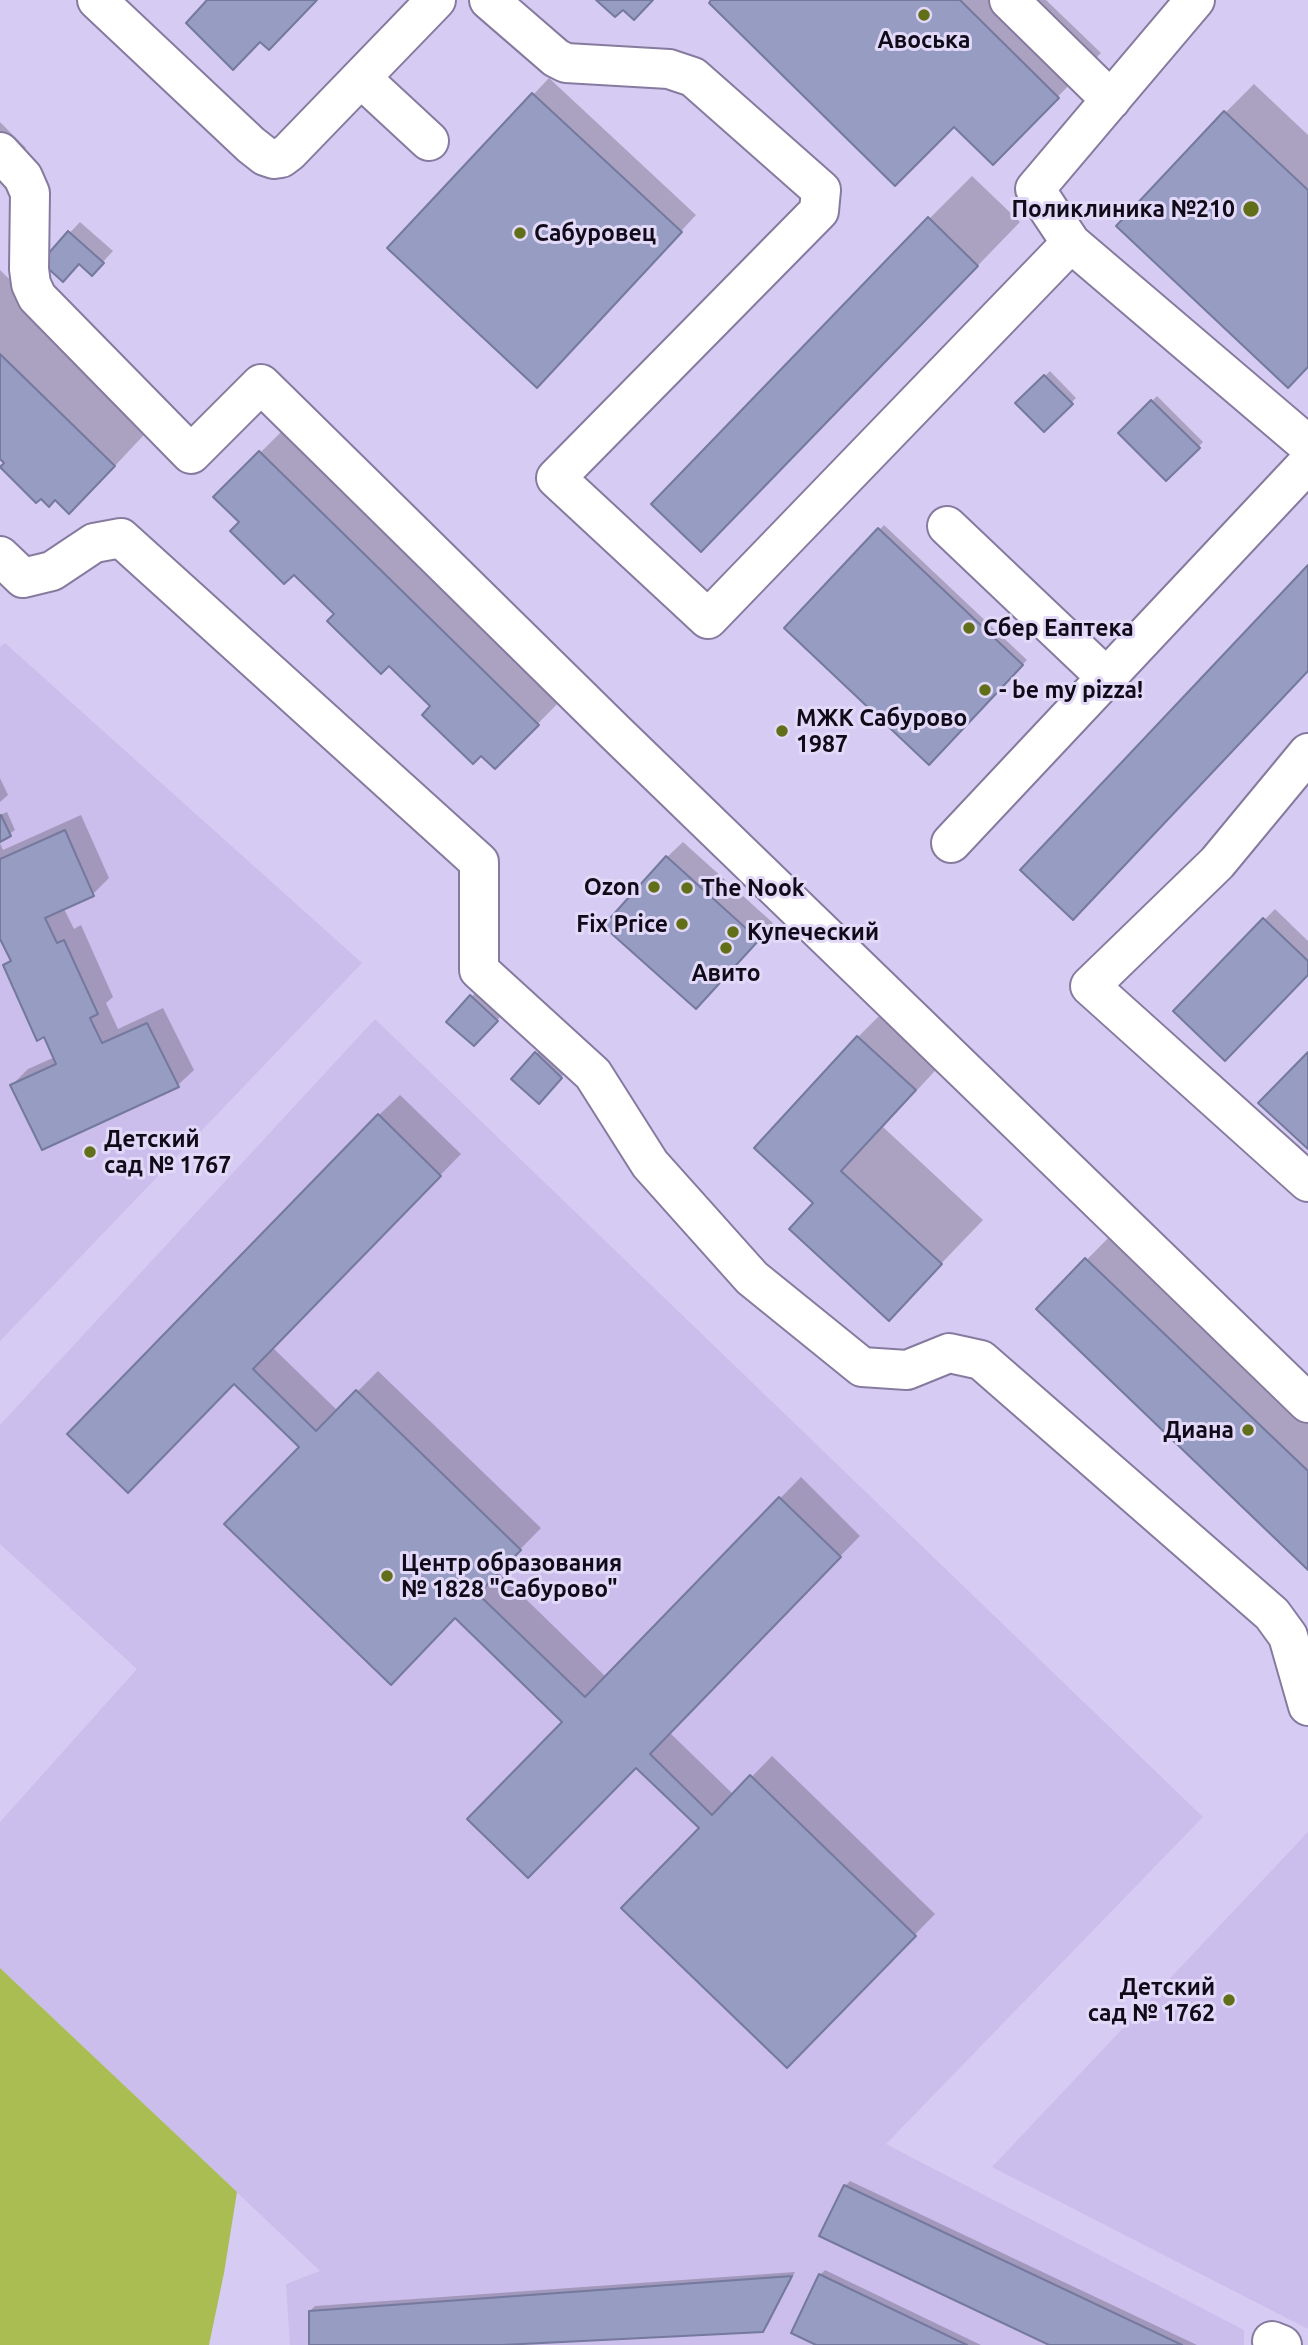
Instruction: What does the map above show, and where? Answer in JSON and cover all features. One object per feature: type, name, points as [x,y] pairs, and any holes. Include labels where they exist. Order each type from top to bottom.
[{"type":"lane","points":[[96,0],[265,156],[281,158],[436,0]]},
{"type":"lane","points":[[489,0],[556,58],[566,63],[669,69],[693,77],[821,190],[819,211],[556,478],[708,619],[1071,243]]},
{"type":"lane","points":[[1009,0],[1111,100]]},
{"type":"lane","points":[[1195,0],[1035,188],[1071,243],[1308,445]]},
{"type":"lane","points":[[361,78],[429,141]]},
{"type":"lane","points":[[0,152],[23,177],[30,193],[29,269],[31,284],[37,297],[191,454],[261,384],[615,732],[1308,1403]]},
{"type":"lane","points":[[951,843],[1308,463]]},
{"type":"lane","points":[[947,526],[1107,678]]},
{"type":"lane","points":[[0,556],[23,578],[52,571],[94,543],[121,538],[479,862],[479,970],[593,1074],[650,1164],[752,1278],[862,1367],[907,1370],[949,1353],[981,1360],[1272,1614],[1288,1636],[1308,1706]]},
{"type":"lane","points":[[1308,753],[1217,863],[1090,986],[1308,1182]]},
{"type":"shaded area","name":"Детский сад № 1767","points":[[5,643],[362,963],[0,1341],[0,647]]},
{"type":"shaded area","points":[[375,1019],[1203,1817],[886,2144],[1244,2330],[1244,2345],[290,2345],[286,2284],[320,2271],[0,1968],[0,1822],[137,1669],[0,1544],[0,1425]]},
{"type":"shaded area","name":"Детский сад № 1762","points":[[1308,1832],[1308,2329],[992,2167]]},
{"type":"green space","points":[[0,1968],[237,2192],[209,2345],[0,2345]]},
{"type":"building","points":[[207,0],[317,0],[269,50],[260,42],[233,70],[186,23]]},
{"type":"building","points":[[596,0],[653,0],[634,20],[623,10],[615,17]]},
{"type":"building","points":[[711,0],[960,0],[1059,98],[993,165],[954,127],[895,186],[709,3]]},
{"type":"building","points":[[532,93],[682,232],[537,388],[387,248]]},
{"type":"building","points":[[1224,111],[1308,190],[1308,367],[1288,388],[1116,226]]},
{"type":"building","points":[[928,217],[978,266],[701,552],[651,504]]},
{"type":"building","points":[[68,231],[104,263],[92,276],[79,264],[63,282],[41,262]]},
{"type":"building","points":[[0,354],[115,466],[69,514],[55,500],[49,507],[41,499],[36,503],[0,467],[4,463],[0,459]]},
{"type":"building","points":[[1044,375],[1073,404],[1044,432],[1015,403]]},
{"type":"building","points":[[1151,400],[1200,448],[1166,481],[1118,433]]},
{"type":"building","points":[[259,451],[539,725],[495,769],[481,756],[473,764],[422,715],[430,706],[389,666],[381,674],[327,621],[334,614],[294,575],[284,584],[230,531],[239,522],[213,497]]},
{"type":"building","points":[[878,528],[1023,665],[929,765],[784,628]]},
{"type":"building","points":[[1308,565],[1308,671],[1073,920],[1020,870]]},
{"type":"building","points":[[0,816],[11,836],[0,842]]},
{"type":"building","points":[[65,830],[94,896],[45,918],[57,943],[64,940],[98,1014],[90,1018],[102,1043],[147,1023],[179,1087],[42,1150],[10,1085],[56,1064],[44,1037],[37,1041],[3,965],[11,961],[0,939],[0,859]]},
{"type":"building","points":[[666,856],[759,940],[696,1009],[603,926]]},
{"type":"building","points":[[1263,918],[1308,961],[1308,975],[1225,1061],[1173,1011]]},
{"type":"building","points":[[470,995],[498,1021],[474,1046],[446,1022]]},
{"type":"building","points":[[857,1036],[916,1090],[841,1171],[942,1264],[889,1321],[789,1229],[813,1203],[754,1148]]},
{"type":"building","points":[[535,1052],[562,1078],[539,1104],[511,1079]]},
{"type":"building","points":[[1308,1052],[1308,1149],[1258,1103]]},
{"type":"building","name":"Центр образования № 1828 \"Сабурово\"","points":[[378,1114],[441,1176],[253,1369],[316,1431],[356,1390],[521,1550],[478,1594],[585,1697],[779,1497],[841,1557],[650,1754],[712,1815],[750,1775],[916,1936],[787,2068],[621,1908],[699,1828],[636,1768],[528,1878],[467,1819],[562,1722],[455,1618],[391,1685],[224,1524],[299,1447],[234,1384],[128,1493],[67,1434]]},
{"type":"building","points":[[1085,1258],[1308,1471],[1308,1570],[1036,1309]]},
{"type":"building","points":[[844,2185],[1182,2345],[1049,2345],[819,2236]]},
{"type":"building","points":[[819,2274],[967,2345],[816,2345],[791,2333]]},
{"type":"building","points":[[792,2276],[763,2332],[502,2345],[309,2345],[309,2311]]},
{"type":"place","name":"Авоська","points":[[924,15]]},
{"type":"place","name":"Поликлиника №210","points":[[1251,209]]},
{"type":"place","name":"Сабуровец","points":[[520,233]]},
{"type":"place","name":"Сбер Еаптека","points":[[969,628]]},
{"type":"place","name":"- be my pizza!","points":[[985,690]]},
{"type":"place","name":"МЖК Сабурово 1987","points":[[782,731]]},
{"type":"place","name":"Ozon","points":[[654,887]]},
{"type":"place","name":"The Nook","points":[[687,888]]},
{"type":"place","name":"Fix Price","points":[[682,924]]},
{"type":"place","name":"Купеческий","points":[[733,932]]},
{"type":"place","name":"Авито","points":[[726,948]]},
{"type":"place","name":"Детский сад № 1767","points":[[90,1152]]},
{"type":"place","name":"Диана","points":[[1248,1430]]},
{"type":"place","name":"Центр образования № 1828 \"Сабурово\"","points":[[387,1576]]},
{"type":"place","name":"Детский сад № 1762","points":[[1229,2000]]}]
